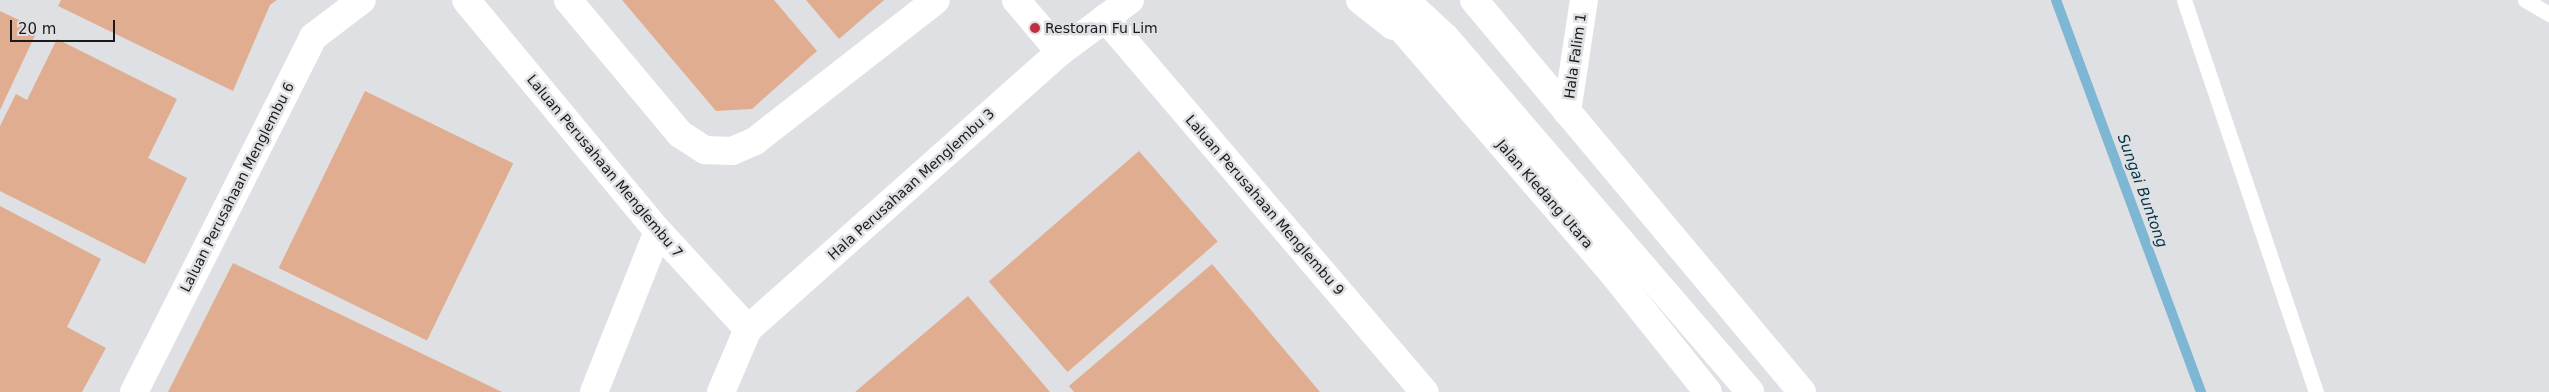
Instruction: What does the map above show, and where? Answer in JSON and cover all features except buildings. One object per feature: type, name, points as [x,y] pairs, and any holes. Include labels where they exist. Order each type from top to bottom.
[{"type":"street","name":"Laluan Perusahaan Menglembu 6","points":[[134,392],[313,37],[362,0]]},
{"type":"street","name":"Laluan Perusahaan Menglembu 7","points":[[466,0],[658,231],[748,329]]},
{"type":"street","points":[[568,0],[680,134],[705,150],[732,152],[755,141],[936,0]]},
{"type":"street","points":[[1016,0],[1060,52]]},
{"type":"street","name":"Hala Perusahaan Menglembu 3","points":[[721,392],[748,329],[1060,52],[1130,0]]},
{"type":"street","points":[[1360,0],[1410,39]]},
{"type":"street","name":"Jalan Kledang Utara","points":[[1377,0],[1611,271],[1708,392]]},
{"type":"street","points":[[1405,0],[1445,37],[1750,392]]},
{"type":"street","name":"Hala Falim 1","points":[[1567,112],[1584,0]]},
{"type":"street","points":[[1481,1],[1567,112],[1802,392]]},
{"type":"street","name":"Laluan Perusahaan Menglembu 9","points":[[1105,18],[1424,392]]},
{"type":"street","points":[[594,392],[658,231]]},
{"type":"lane","points":[[2184,0],[2316,392]]},
{"type":"lane","points":[[2525,0],[2549,14]]},
{"type":"waterway","name":"Sungai Buntong","points":[[2056,0],[2201,392]]},
{"type":"place","name":"Restoran Fu Lim","points":[[1035,28]]}]
